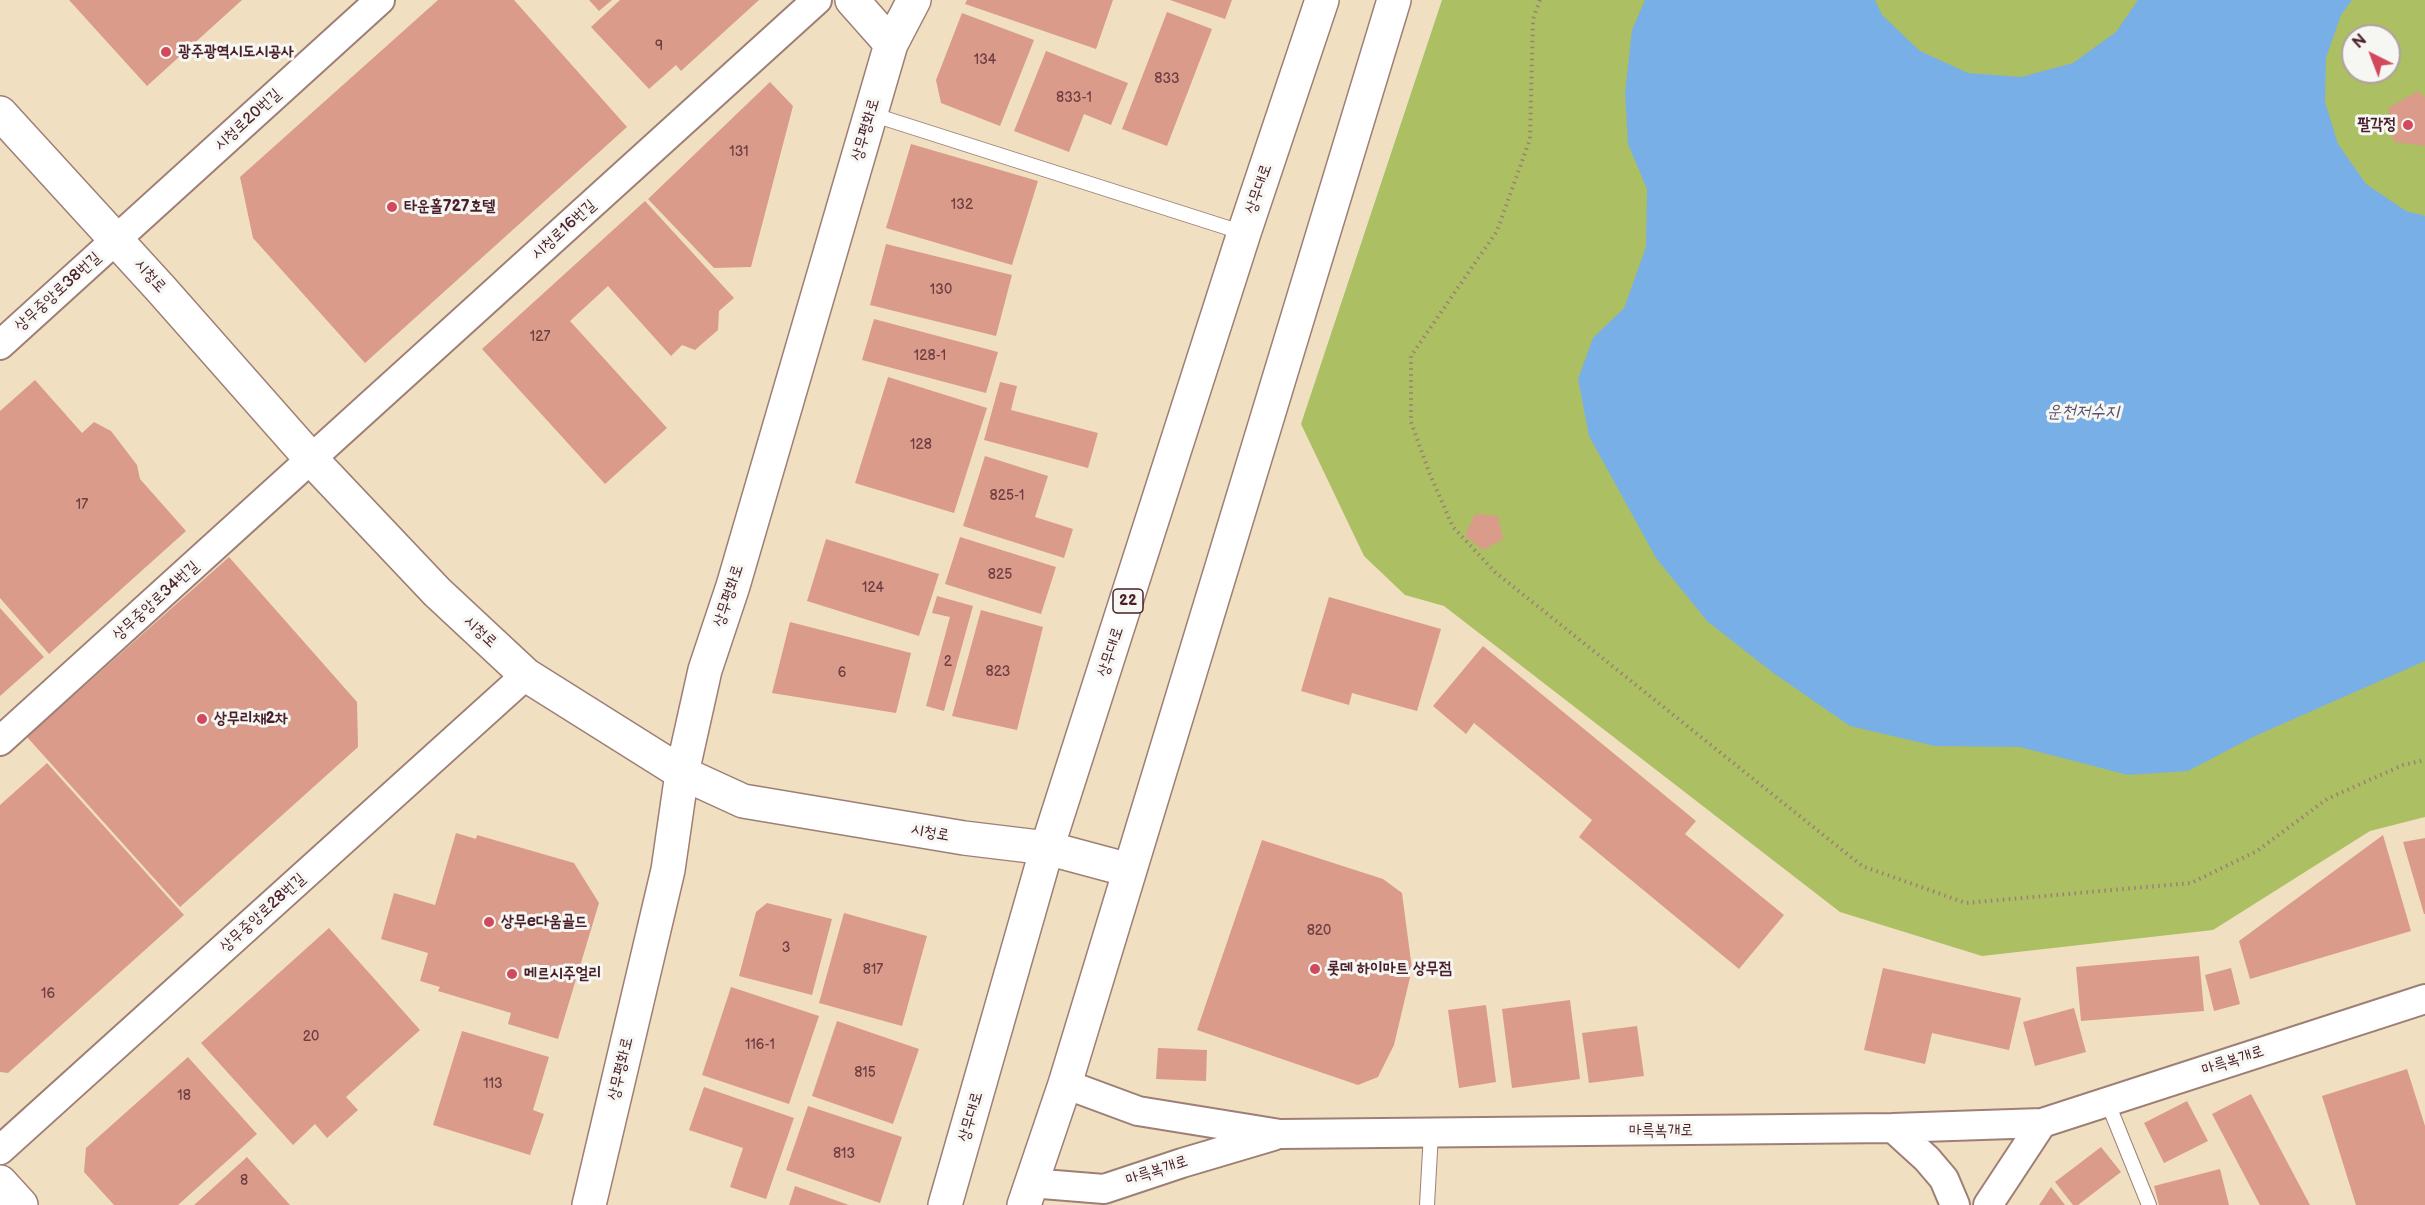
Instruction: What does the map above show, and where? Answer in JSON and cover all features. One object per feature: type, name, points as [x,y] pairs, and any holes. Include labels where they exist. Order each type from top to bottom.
[{"type":"street","name":"시청로20번길","points":[[116,239],[380,0]]},
{"type":"street","name":"시청로16번길","points":[[312,460],[817,0]]},
{"type":"street","points":[[852,0],[891,44]]},
{"type":"street","name":"상무평화로","points":[[589,1205],[669,870],[682,773],[705,670],[733,586],[891,44],[914,0]]},
{"type":"street","name":"상무대로","points":[[945,1205],[1047,848],[1244,233],[1322,0]]},
{"type":"street","points":[[1027,1194],[1065,1083],[1395,0]]},
{"type":"street","name":"시청로","points":[[0,113],[116,239],[312,460],[436,592],[526,675],[682,773],[743,801],[964,838],[1047,848],[1129,870]]},
{"type":"street","name":"상무중앙로38번길","points":[[0,345],[116,239]]},
{"type":"street","name":"상무중앙로34번길","points":[[0,741],[312,460]]},
{"type":"street","name":"상무중앙로28번길","points":[[0,1150],[526,675]]},
{"type":"street","name":"마륵복개로","points":[[1065,1083],[1138,1111],[1280,1134],[1893,1128],[2042,1123],[2425,999]]},
{"type":"street","points":[[1988,1205],[2042,1123]]},
{"type":"street","points":[[1893,1128],[1927,1159],[1944,1179],[1955,1205]]},
{"type":"street","name":"마륵복개로","points":[[1027,1194],[1104,1189],[1182,1162],[1280,1134]]},
{"type":"street","points":[[0,1182],[21,1205]]},
{"type":"lane","points":[[871,114],[1244,233]]},
{"type":"lane","points":[[2108,1101],[2149,1205]]},
{"type":"lane","points":[[1427,1205],[1431,1133]]},
{"type":"path","points":[[1540,0],[1533,19],[1530,139],[1497,231],[1411,356],[1411,422],[1429,472],[1453,527],[1495,572],[1862,866],[1966,903],[2191,883],[2257,851],[2327,799],[2403,765],[2425,760]]},
{"type":"green space","name":"운천저수지","points":[[1442,0],[2425,0],[2425,817],[2370,831],[2213,930],[1982,956],[1840,912],[1444,606],[1405,595],[1364,556],[1301,424]]},
{"type":"water","name":"운천저수지","points":[[1645,0],[1875,0],[1882,15],[1920,51],[1968,73],[2021,77],[2073,63],[2116,32],[2138,0],[2352,0],[2341,15],[2326,58],[2325,102],[2338,144],[2366,184],[2406,211],[2425,216],[2425,661],[2253,737],[2188,771],[2128,775],[2020,747],[1935,746],[1850,726],[1772,672],[1707,621],[1656,558],[1589,436],[1578,379],[1593,338],[1624,308],[1646,247],[1647,189],[1628,144],[1625,93],[1632,30]]},
{"type":"building","points":[[69,0],[242,0],[147,86]]},
{"type":"building","name":"타운홀727호텔","points":[[438,0],[514,0],[627,127],[365,363],[253,238],[240,177]]},
{"type":"building","points":[[589,0],[612,0],[599,11]]},
{"type":"building","points":[[620,0],[759,0],[681,71],[676,65],[649,89],[591,27]]},
{"type":"building","points":[[967,0],[1113,0],[1096,49],[965,4]]},
{"type":"building","points":[[1170,0],[1232,0],[1225,19]]},
{"type":"building","points":[[1167,12],[1212,29],[1167,146],[1122,129]]},
{"type":"building","points":[[962,13],[1034,40],[1000,126],[941,103],[936,80]]},
{"type":"building","points":[[1046,51],[1128,83],[1111,125],[1084,114],[1069,152],[1014,131]]},
{"type":"building","points":[[770,82],[793,106],[751,267],[714,268],[648,199]]},
{"type":"building","name":"팔각정","points":[[2418,91],[2425,97],[2425,146],[2394,142],[2388,108]]},
{"type":"building","points":[[911,144],[1038,181],[1012,265],[886,228]]},
{"type":"building","points":[[645,201],[734,298],[719,311],[718,330],[695,350],[682,345],[671,356],[608,286],[570,321],[667,428],[605,484],[482,349]]},
{"type":"building","points":[[886,244],[1012,275],[996,336],[870,305]]},
{"type":"building","points":[[874,319],[998,352],[986,393],[862,360]]},
{"type":"building","points":[[888,377],[987,408],[954,513],[855,483]]},
{"type":"building","points":[[35,380],[82,433],[94,422],[111,431],[137,465],[140,479],[186,531],[49,654],[0,598],[0,411]]},
{"type":"building","points":[[1000,382],[1017,386],[1011,410],[1098,433],[1088,468],[984,440]]},
{"type":"building","points":[[985,456],[1048,476],[1035,517],[1073,529],[1064,558],[963,526]]},
{"type":"building","points":[[1475,514],[1498,516],[1503,539],[1483,550],[1465,535]]},
{"type":"building","points":[[960,537],[1056,567],[1041,614],[945,584]]},
{"type":"building","points":[[826,539],[939,574],[919,636],[807,601]]},
{"type":"building","name":"상무리채2차","points":[[229,557],[357,702],[358,747],[180,907],[27,737]]},
{"type":"building","points":[[937,596],[973,606],[944,711],[926,706],[950,617],[932,613]]},
{"type":"building","points":[[1329,597],[1441,629],[1417,711],[1352,693],[1349,705],[1301,691]]},
{"type":"building","points":[[0,608],[44,657],[0,696]]},
{"type":"building","points":[[981,610],[1043,627],[1017,730],[952,716]]},
{"type":"building","points":[[790,622],[911,653],[896,713],[772,693]]},
{"type":"building","points":[[1483,646],[1696,821],[1685,834],[1784,915],[1739,969],[1579,837],[1592,820],[1474,723],[1466,734],[1433,706]]},
{"type":"building","points":[[47,763],[184,915],[8,1073],[0,1072],[0,805]]},
{"type":"building","name":"상무e다움골드","points":[[456,833],[476,839],[477,835],[574,863],[599,903],[558,1039],[508,1024],[511,1013],[438,991],[440,987],[420,981],[428,953],[381,939],[394,893],[435,905]]},
{"type":"building","points":[[2383,835],[2411,931],[2250,979],[2239,941]]},
{"type":"building","points":[[2425,838],[2425,914],[2424,914],[2403,842]]},
{"type":"building","points":[[1262,840],[1383,879],[1402,893],[1412,969],[1394,1045],[1378,1077],[1358,1085],[1197,1030]]},
{"type":"building","points":[[767,903],[832,919],[812,995],[739,976],[756,912]]},
{"type":"building","points":[[844,913],[927,936],[902,1026],[819,1003]]},
{"type":"building","points":[[329,928],[420,1030],[346,1097],[358,1110],[327,1138],[315,1124],[293,1145],[201,1043]]},
{"type":"building","points":[[2199,956],[2204,1011],[2081,1021],[2076,967]]},
{"type":"building","points":[[1883,968],[2021,998],[2009,1050],[1932,1033],[1925,1064],[1864,1050]]},
{"type":"building","points":[[2231,968],[2240,1004],[2214,1011],[2205,975]]},
{"type":"building","points":[[731,987],[819,1016],[789,1104],[702,1075]]},
{"type":"building","points":[[1570,1000],[1580,1079],[1512,1088],[1502,1009]]},
{"type":"building","points":[[1486,1005],[1496,1082],[1459,1088],[1448,1010]]},
{"type":"building","points":[[2074,1008],[2086,1052],[2035,1066],[2023,1022]]},
{"type":"building","points":[[837,1021],[919,1049],[893,1124],[812,1096]]},
{"type":"building","points":[[1637,1026],[1644,1076],[1589,1083],[1582,1033]]},
{"type":"building","points":[[462,1031],[549,1057],[533,1110],[544,1114],[530,1155],[433,1125]]},
{"type":"building","points":[[1158,1048],[1207,1050],[1206,1081],[1156,1079]]},
{"type":"building","points":[[188,1057],[257,1134],[178,1205],[114,1205],[84,1172],[86,1148]]},
{"type":"building","points":[[2407,1069],[2425,1126],[2425,1205],[2356,1205],[2322,1096]]},
{"type":"building","points":[[704,1087],[794,1118],[766,1199],[730,1187],[743,1148],[689,1130]]},
{"type":"building","points":[[2251,1094],[2310,1205],[2260,1205],[2212,1114]]},
{"type":"building","points":[[2187,1101],[2208,1141],[2164,1163],[2144,1123]]},
{"type":"building","points":[[808,1106],[902,1137],[880,1203],[786,1170]]},
{"type":"building","points":[[2101,1147],[2121,1172],[2078,1205],[2073,1205],[2055,1182]]},
{"type":"building","points":[[247,1157],[290,1205],[194,1205]]},
{"type":"building","points":[[2220,1169],[2229,1205],[2159,1205],[2154,1186]]},
{"type":"building","points":[[795,1186],[849,1205],[789,1205]]},
{"type":"building","points":[[2051,1187],[2065,1205],[2039,1205]]},
{"type":"place","name":"광주광역시도시공사","points":[[166,52]]},
{"type":"place","name":"팔각정","points":[[2408,125]]},
{"type":"place","name":"타운홀727호텔","points":[[392,207]]},
{"type":"place","name":"상무리채2차","points":[[202,719]]},
{"type":"place","name":"상무e다움골드","points":[[489,922]]},
{"type":"place","name":"롯데 하이마트 상무점","points":[[1315,969]]},
{"type":"place","name":"메르시주얼리","points":[[512,974]]}]
